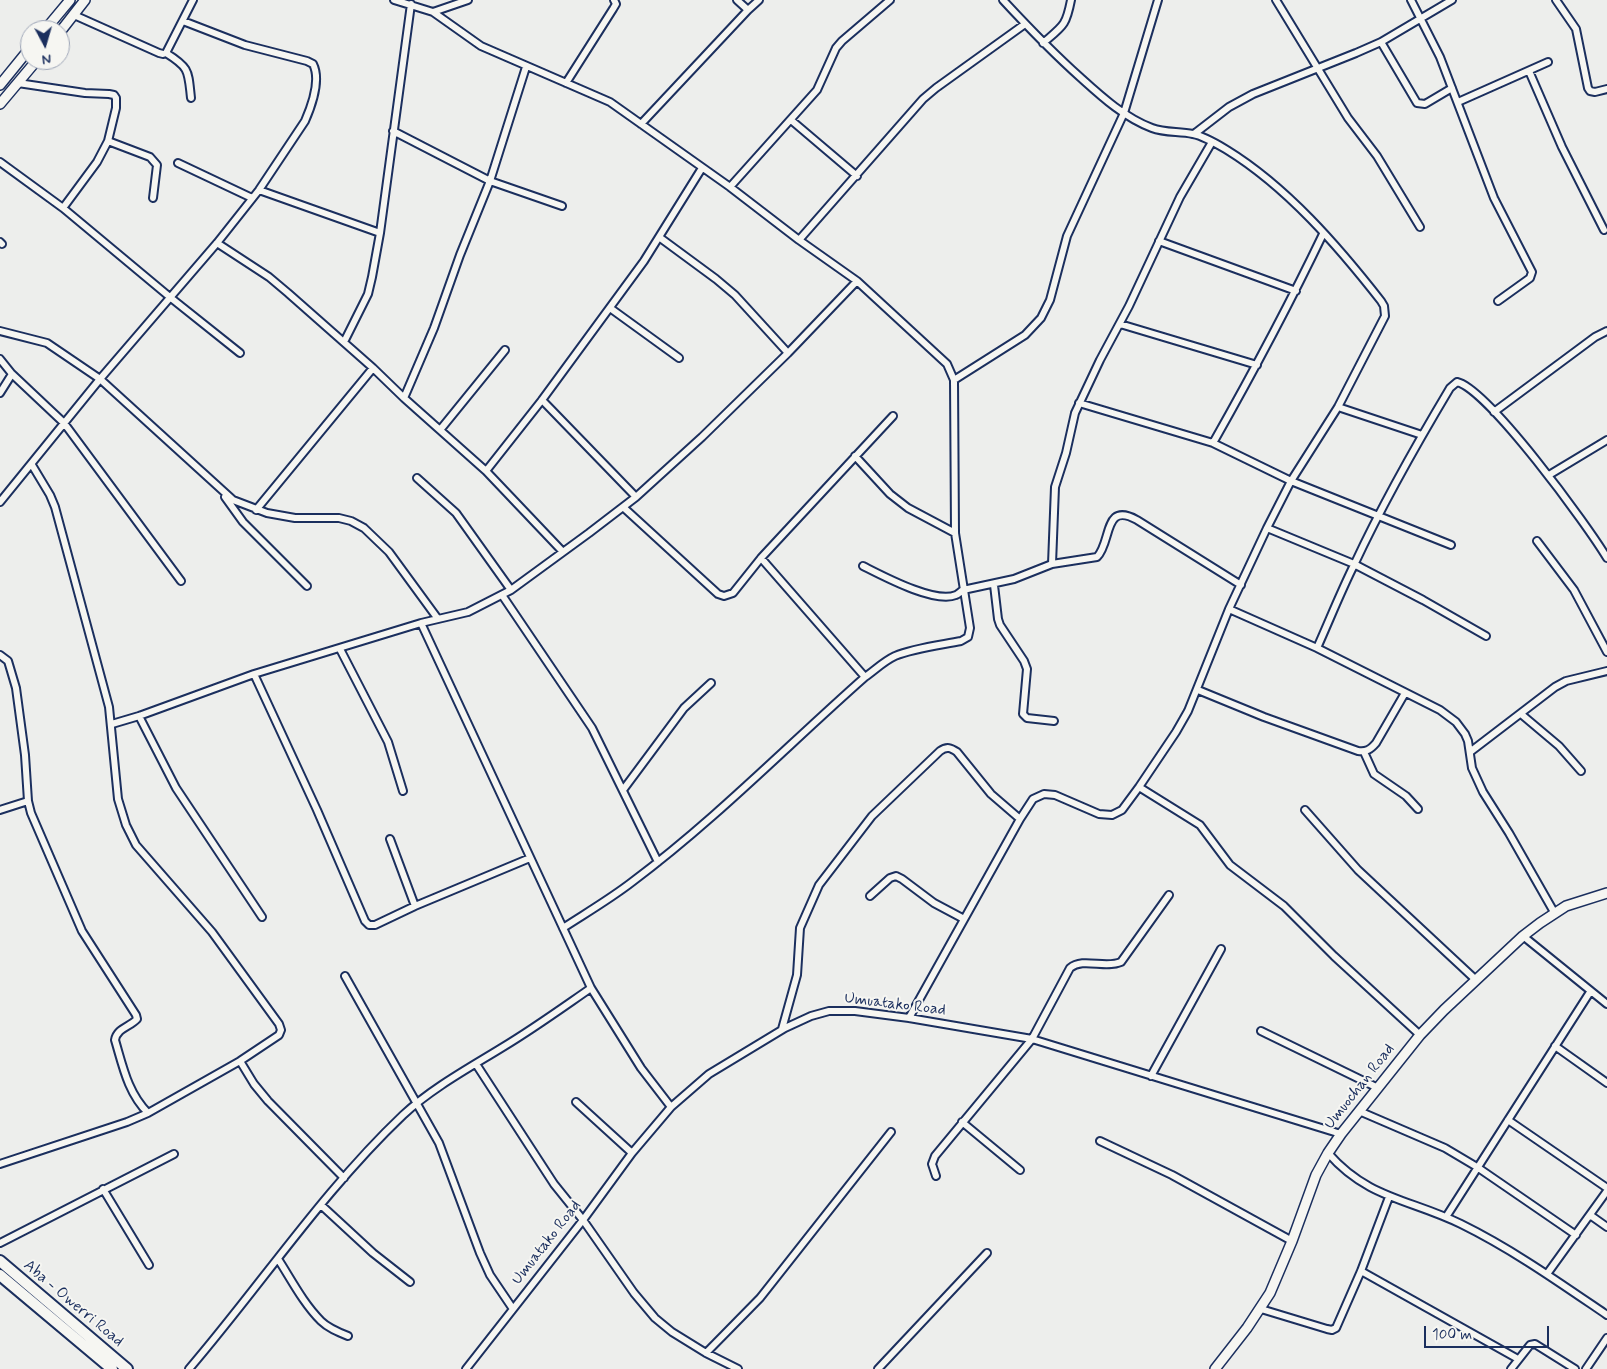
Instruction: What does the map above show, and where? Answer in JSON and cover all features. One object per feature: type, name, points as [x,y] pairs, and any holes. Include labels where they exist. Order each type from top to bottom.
[{"type":"main road","name":"Aba - Owerri Road","points":[[0,1261],[127,1369]]},
{"type":"main road","name":"Aba - Owerri Road","points":[[0,1274],[112,1369]]},
{"type":"street","points":[[53,20],[70,0]]},
{"type":"street","points":[[69,20],[85,0]]},
{"type":"street","points":[[166,53],[193,0]]},
{"type":"street","points":[[394,0],[433,12],[481,46],[610,102],[730,187],[799,240],[857,281],[947,364],[954,380],[955,533],[970,628],[968,637],[962,641],[894,656],[866,677],[732,799],[658,862],[612,897],[562,928]]},
{"type":"street","points":[[433,12],[468,0]]},
{"type":"street","points":[[566,83],[614,10],[616,4],[614,0]]},
{"type":"street","points":[[737,0],[748,10]]},
{"type":"street","points":[[641,124],[748,10],[760,0]]},
{"type":"street","points":[[730,187],[817,90],[836,48],[890,0]]},
{"type":"street","points":[[909,1018],[1033,799],[1044,794],[1055,795],[1099,814],[1112,815],[1122,810],[1140,788],[1176,732],[1198,690],[1240,585],[1267,528],[1291,481],[1338,407],[1383,322],[1385,311],[1381,301],[1342,252],[1283,193],[1262,175],[1228,150],[1212,142],[1194,134],[1176,133],[1152,128],[1124,113],[1098,93],[1043,43],[1003,0]]},
{"type":"street","points":[[1043,43],[1062,27],[1067,20],[1071,0]]},
{"type":"street","points":[[954,380],[1025,336],[1042,318],[1050,300],[1067,236],[1124,113],[1158,0]]},
{"type":"street","points":[[1276,0],[1348,118],[1377,156],[1420,227]]},
{"type":"street","points":[[1411,0],[1440,57],[1490,190],[1532,272],[1530,278],[1498,301]]},
{"type":"street","points":[[1194,134],[1229,107],[1253,94],[1381,42],[1452,0]]},
{"type":"street","points":[[1556,0],[1576,29],[1588,88],[1590,91],[1595,92],[1607,88]]},
{"type":"street","points":[[344,342],[368,294],[380,233],[410,4]]},
{"type":"street","points":[[74,14],[159,53],[166,53],[186,68],[189,75],[191,98]]},
{"type":"street","points":[[0,502],[100,379],[171,298],[259,190],[305,121],[310,109],[317,75],[313,64],[245,45],[183,21]]},
{"type":"street","points":[[799,240],[923,99],[1025,24]]},
{"type":"street","points":[[1381,42],[1417,103],[1425,104],[1452,88]]},
{"type":"street","points":[[0,84],[20,60]]},
{"type":"street","points":[[1458,102],[1548,62]]},
{"type":"street","points":[[404,398],[434,328],[460,255],[490,181],[526,67]]},
{"type":"street","points":[[1,100],[29,70]]},
{"type":"street","points":[[1529,71],[1562,147],[1604,230]]},
{"type":"street","points":[[18,83],[85,93],[109,94],[114,95],[116,98],[116,108],[108,141],[97,162],[63,208]]},
{"type":"street","points":[[791,120],[857,176]]},
{"type":"street","points":[[393,131],[490,181],[562,206]]},
{"type":"street","points":[[108,141],[154,160],[157,165],[154,198]]},
{"type":"street","points":[[1052,564],[1055,487],[1066,453],[1075,413],[1100,360],[1120,324],[1180,197],[1212,142]]},
{"type":"street","points":[[0,162],[63,208],[240,353]]},
{"type":"street","points":[[178,163],[252,198]]},
{"type":"street","points":[[486,471],[542,400],[644,261],[702,168]]},
{"type":"street","points":[[259,190],[380,233]]},
{"type":"street","points":[[1212,443],[1296,291],[1323,234]]},
{"type":"street","points":[[659,236],[735,295],[788,353]]},
{"type":"street","points":[[1159,241],[1296,291]]},
{"type":"street","points":[[217,243],[269,278],[344,342],[486,471],[563,552]]},
{"type":"street","points":[[112,724],[254,674],[421,623],[468,612],[502,595],[636,497],[702,437],[788,353],[857,281]]},
{"type":"street","points":[[610,308],[679,358]]},
{"type":"street","points":[[1120,324],[1256,365]]},
{"type":"street","points":[[0,331],[47,343],[100,379],[233,500],[256,510],[294,518],[338,518],[351,521],[364,528],[389,552],[438,619]]},
{"type":"street","points":[[1494,412],[1595,337],[1607,331]]},
{"type":"street","points":[[440,430],[505,350]]},
{"type":"street","points":[[0,359],[12,374],[64,423],[181,581]]},
{"type":"street","points":[[256,510],[373,368]]},
{"type":"street","points":[[0,393],[12,374]]},
{"type":"street","points":[[1317,648],[1354,564],[1378,516],[1422,435],[1450,388],[1457,382],[1467,387],[1494,412],[1549,475],[1604,547],[1607,558]]},
{"type":"street","points":[[542,400],[636,497]]},
{"type":"street","points":[[1079,403],[1212,443],[1291,481],[1451,545]]},
{"type":"street","points":[[1338,407],[1422,435]]},
{"type":"street","points":[[623,507],[718,594],[724,596],[733,593],[762,558],[893,416]]},
{"type":"street","points":[[1549,475],[1607,440]]},
{"type":"street","points":[[855,456],[890,494],[908,508],[955,533]]},
{"type":"street","points":[[0,1164],[127,1122],[148,1113],[240,1061],[279,1035],[281,1030],[279,1024],[212,932],[136,845],[126,824],[118,799],[109,707],[55,507],[32,465]]},
{"type":"street","points":[[417,478],[456,513],[510,590]]},
{"type":"street","points":[[221,490],[244,522],[307,586]]},
{"type":"street","points":[[863,566],[892,581],[930,595],[956,596],[963,590],[1014,580],[1052,564],[1097,556],[1103,548],[1109,524],[1114,518],[1121,515],[1129,516],[1240,585]]},
{"type":"street","points":[[1267,528],[1354,564],[1486,636]]},
{"type":"street","points":[[1537,541],[1574,590],[1607,652]]},
{"type":"street","points":[[762,558],[866,677]]},
{"type":"street","points":[[994,585],[1000,625],[1020,654],[1026,670],[1023,714],[1027,718],[1054,721]]},
{"type":"street","points":[[502,595],[592,728],[658,862]]},
{"type":"street","points":[[1230,609],[1317,648],[1440,710],[1456,722],[1468,741],[1472,768],[1483,792],[1554,912]]},
{"type":"street","points":[[421,623],[591,988],[641,1068],[670,1107]]},
{"type":"street","points":[[340,648],[388,742],[403,791]]},
{"type":"street","points":[[0,655],[8,661],[16,688],[25,755],[28,801],[35,822],[82,931],[136,1014],[137,1019],[116,1035],[116,1040],[126,1079],[134,1096],[148,1113]]},
{"type":"street","points":[[1470,752],[1555,687],[1566,681],[1607,671]]},
{"type":"street","points":[[254,674],[317,810],[364,921],[375,925],[415,906],[530,858]]},
{"type":"street","points":[[623,790],[684,708],[711,684]]},
{"type":"street","points":[[1198,690],[1358,752],[1371,749],[1376,743],[1405,693]]},
{"type":"street","points":[[1521,714],[1559,746],[1581,771]]},
{"type":"street","points":[[139,716],[176,788],[262,917]]},
{"type":"street","points":[[782,1029],[797,975],[800,928],[819,884],[872,816],[940,751],[945,748],[951,748],[957,752],[991,794],[1020,819]]},
{"type":"street","points":[[1364,752],[1374,774],[1406,796],[1418,809]]},
{"type":"street","points":[[1140,788],[1200,825],[1230,865],[1284,906],[1334,956],[1420,1035]]},
{"type":"street","points":[[0,810],[28,801]]},
{"type":"street","points":[[1305,810],[1358,870],[1476,980]]},
{"type":"street","points":[[390,839],[415,906]]},
{"type":"street","points":[[870,896],[890,878],[896,876],[934,903],[964,919]]},
{"type":"street","name":"Umuochan Road","points":[[1215,1369],[1248,1328],[1270,1293],[1316,1175],[1328,1153],[1420,1035],[1523,936],[1554,912],[1580,900],[1607,893]]},
{"type":"street","points":[[936,1176],[932,1164],[935,1156],[1032,1039],[1070,968],[1080,962],[1109,965],[1121,962],[1169,895]]},
{"type":"street","points":[[1523,936],[1607,1004]]},
{"type":"street","points":[[1151,1076],[1221,949]]},
{"type":"street","points":[[344,976],[439,1143],[480,1253],[490,1275],[513,1309]]},
{"type":"street","points":[[189,1369],[225,1327],[321,1205],[403,1116],[417,1103],[525,1034],[591,988]]},
{"type":"street","points":[[1446,1217],[1590,992]]},
{"type":"street","name":"Umuatako Road","points":[[466,1369],[583,1220],[632,1153],[670,1107],[709,1074],[782,1029],[811,1016],[830,1011],[855,1011],[909,1018],[1032,1039],[1341,1134]]},
{"type":"street","points":[[1261,1031],[1378,1088]]},
{"type":"street","points":[[1555,1046],[1607,1083]]},
{"type":"street","points":[[240,1061],[254,1084],[268,1101],[344,1178]]},
{"type":"street","points":[[476,1064],[554,1184],[583,1220],[634,1293],[654,1318],[672,1332],[706,1353],[738,1369]]},
{"type":"street","points":[[576,1102],[632,1153]]},
{"type":"street","points":[[1360,1111],[1446,1148],[1576,1235]]},
{"type":"street","points":[[1508,1120],[1607,1190],[1547,1274]]},
{"type":"street","points":[[962,1122],[1020,1170]]},
{"type":"street","points":[[706,1353],[760,1298],[891,1132]]},
{"type":"street","points":[[1100,1141],[1172,1175],[1292,1240]]},
{"type":"street","points":[[1328,1153],[1346,1172],[1365,1185],[1388,1197],[1446,1217],[1463,1225],[1547,1274],[1607,1315]]},
{"type":"street","points":[[0,1243],[174,1154]]},
{"type":"street","points":[[103,1189],[149,1265]]},
{"type":"street","points":[[1260,1309],[1332,1330],[1336,1328],[1388,1197]]},
{"type":"street","points":[[321,1205],[373,1253],[410,1282]]},
{"type":"street","points":[[1590,1215],[1607,1226]]},
{"type":"street","points":[[878,1369],[986,1253]]},
{"type":"street","points":[[278,1259],[321,1322],[348,1336]]},
{"type":"street","points":[[1360,1271],[1518,1359]]},
{"type":"street","points":[[1586,1369],[1607,1338]]},
{"type":"street","points":[[1511,1369],[1530,1345],[1535,1344],[1575,1369]]}]
